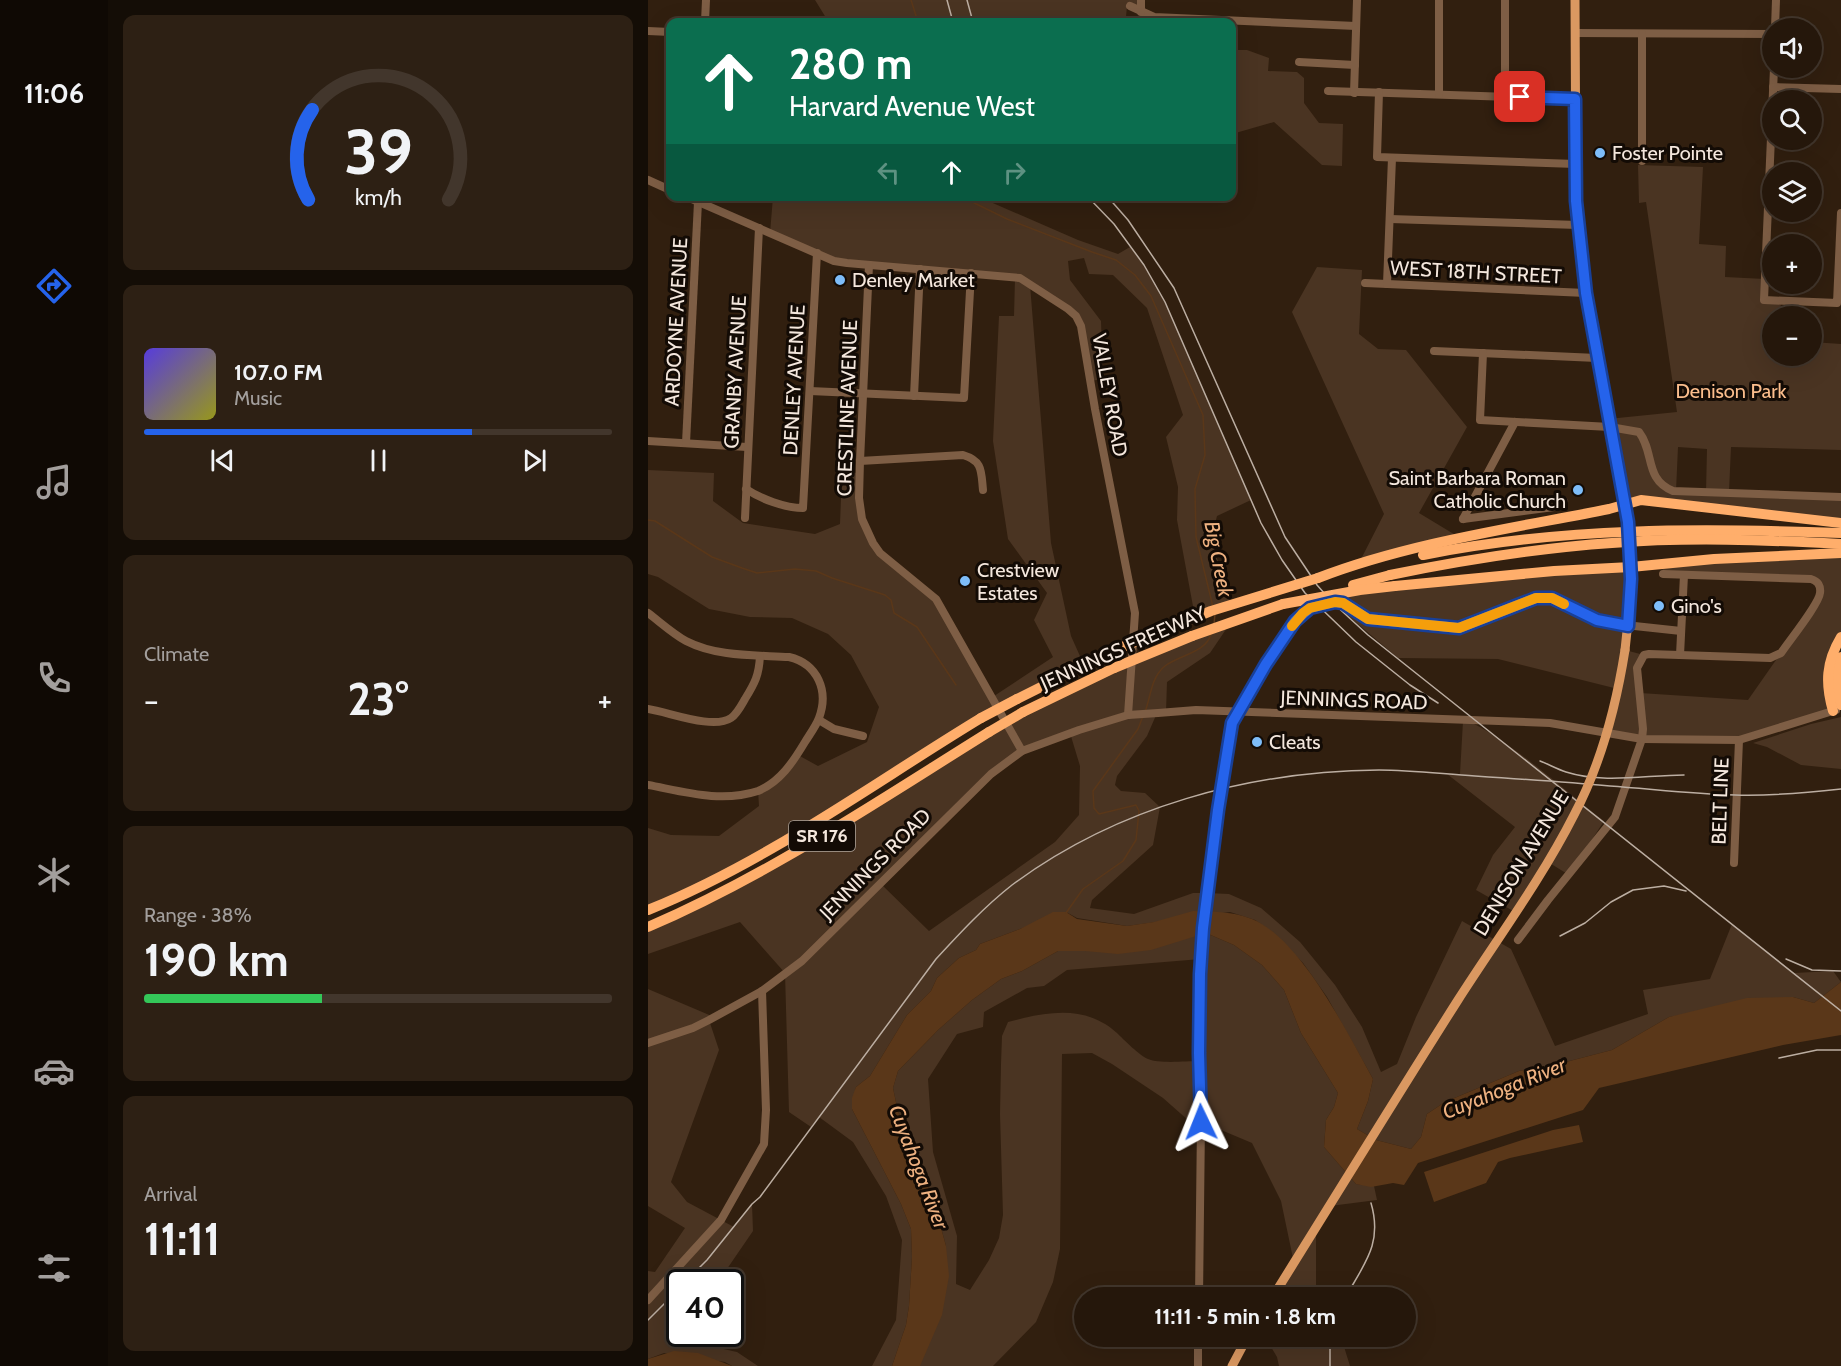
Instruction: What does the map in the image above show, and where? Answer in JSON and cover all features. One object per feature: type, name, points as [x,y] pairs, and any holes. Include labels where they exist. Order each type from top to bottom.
[{"type":"highway","points":[[1393,557],[1641,500],[1841,523]]},
{"type":"highway","points":[[1393,557],[1502,541],[1570,534],[1649,530],[1841,533]]},
{"type":"highway","name":"JENNINGS FREEWAY","points":[[648,927],[749,879],[1023,712],[1114,668],[1186,638],[1283,604],[1390,575],[1505,555],[1612,543],[1723,539],[1841,544]]},
{"type":"highway","points":[[1283,604],[1360,590],[1554,571],[1631,564],[1841,553]]},
{"type":"highway","name":"JENNINGS FREEWAY","points":[[648,910],[696,889],[772,849],[981,718],[1115,650],[1211,611],[1318,578],[1345,567],[1393,557]]},
{"type":"highway","points":[[1838,708],[1829,698],[1827,675],[1831,657],[1841,637]]},
{"type":"highway","points":[[1838,708],[1836,674],[1841,657]]},
{"type":"main road","name":"DENISON AVENUE","points":[[1279,1287],[1554,851],[1575,814],[1591,778],[1617,696],[1628,626],[1631,564],[1626,503],[1597,358],[1578,225],[1575,0]]},
{"type":"main road","points":[[1232,1366],[1242,1347]]},
{"type":"street","points":[[705,18],[706,0]]},
{"type":"street","points":[[1141,0],[1141,12]]},
{"type":"street","points":[[1354,93],[1357,0]]},
{"type":"street","points":[[1439,0],[1439,94]]},
{"type":"street","points":[[1505,0],[1505,96]]},
{"type":"street","points":[[1775,18],[1776,0]]},
{"type":"street","points":[[1130,6],[1154,17],[1176,18]]},
{"type":"street","points":[[1236,21],[1356,26]]},
{"type":"street","points":[[648,31],[666,32]]},
{"type":"street","points":[[1575,33],[1762,34]]},
{"type":"street","points":[[1642,33],[1642,161]]},
{"type":"street","points":[[1299,62],[1355,65]]},
{"type":"street","points":[[1773,78],[1764,300],[1837,303],[1841,213]]},
{"type":"street","points":[[1773,87],[1841,89]]},
{"type":"street","points":[[1328,91],[1575,99]]},
{"type":"street","points":[[1379,92],[1377,157],[1576,164]]},
{"type":"street","points":[[1387,284],[1392,158]]},
{"type":"street","points":[[648,180],[666,188]]},
{"type":"street","name":"VALLEY ROAD","points":[[698,202],[817,254],[845,263],[1020,278],[1076,316],[1081,326],[1135,613],[1132,715]]},
{"type":"street","name":"ARDOYNE AVENUE","points":[[686,443],[698,202]]},
{"type":"street","points":[[1390,219],[1578,225]]},
{"type":"street","name":"GRANBY AVENUE","points":[[745,518],[759,228]]},
{"type":"street","name":"DENLEY AVENUE","points":[[746,489],[787,506],[803,508],[817,254]]},
{"type":"street","name":"CRESTLINE AVENUE","points":[[870,265],[860,460],[859,498],[862,519],[880,553],[936,599],[1022,751]]},
{"type":"street","points":[[914,396],[920,269]]},
{"type":"street","points":[[810,391],[964,398],[971,273]]},
{"type":"street","name":"WEST 18TH STREET","points":[[1365,283],[1586,293]]},
{"type":"street","points":[[1434,351],[1597,358]]},
{"type":"street","points":[[1483,353],[1480,420],[1610,427],[1639,432],[1646,445],[1657,481],[1673,491],[1841,497]]},
{"type":"street","points":[[1515,422],[1463,519],[1554,507],[1564,501]]},
{"type":"street","points":[[648,441],[747,447]]},
{"type":"street","points":[[860,460],[963,455],[974,458],[980,467],[983,490]]},
{"type":"street","points":[[1518,940],[1615,817],[1642,739],[1638,663],[1644,655],[1770,658],[1777,656],[1820,597],[1820,586],[1811,579],[1663,574]]},
{"type":"street","points":[[1680,656],[1684,574]]},
{"type":"street","points":[[1199,1287],[1201,1122],[1199,1053],[1202,951],[1207,893],[1232,723],[1266,664],[1303,613],[1310,608],[1335,602],[1343,603],[1349,609],[1368,619],[1459,628],[1536,598],[1552,598],[1597,620],[1628,626],[1681,631]]},
{"type":"street","points":[[648,613],[685,640],[703,648],[724,653],[798,659],[806,663],[814,672],[824,693],[819,720],[794,761],[770,785],[727,798],[648,785]]},
{"type":"street","points":[[648,709],[711,723],[731,718],[739,710],[757,680],[760,656]]},
{"type":"street","name":"JENNINGS ROAD","points":[[648,1043],[693,1028],[762,991],[801,961],[992,774],[1022,751],[1079,730],[1132,715],[1197,710],[1550,723],[1642,739],[1739,740],[1838,708]]},
{"type":"street","points":[[819,720],[834,729],[863,736]]},
{"type":"street","name":"BELT LINE","points":[[1734,863],[1739,740]]},
{"type":"street","points":[[648,1300],[722,1220],[764,1144],[766,1110],[762,991]]},
{"type":"street","points":[[1197,1366],[1198,1347]]},
{"type":"green space","points":[[815,0],[1141,0],[1141,12],[1127,6],[1126,17],[1114,18],[826,18]]},
{"type":"green space","points":[[1236,50],[1247,50],[1269,58],[1268,71],[1297,72],[1304,78],[1304,103],[1319,123],[1343,124],[1342,166],[1322,165],[1274,122],[1236,133]]},
{"type":"green space","name":"Denison Park","points":[[1638,165],[1703,167],[1699,244],[1726,246],[1725,277],[1762,279],[1762,294],[1765,294],[1765,300],[1781,301],[1781,306],[1762,306],[1762,366],[1822,366],[1822,343],[1841,344],[1841,450],[1731,447],[1729,492],[1841,497],[1841,523],[1626,503],[1608,419],[1677,412],[1646,202],[1639,203]],"holes":[[[1678,447],[1707,449],[1706,492],[1676,491]]]},
{"type":"green space","points":[[773,201],[988,201],[1078,240],[1118,254],[1130,247],[1144,265],[1165,302],[1251,500],[1217,516],[1211,540],[1232,604],[1195,617],[1177,520],[1178,487],[1166,437],[1183,415],[1147,308],[1113,275],[1089,274],[1084,258],[1068,261],[1070,280],[1101,321],[1103,379],[1090,381],[1076,316],[1030,285],[1051,543],[1071,636],[1084,665],[1017,699],[794,835],[648,910],[648,828],[671,835],[719,836],[759,806],[758,790],[770,785],[798,755],[818,766],[867,742],[879,707],[851,655],[828,634],[792,618],[750,617],[709,609],[658,577],[648,574],[648,470],[714,473],[713,501],[743,523],[815,534],[840,524],[842,472],[860,473],[859,498],[873,543],[936,599],[991,698],[1053,657],[1034,620],[1047,593],[1008,539],[993,441],[999,316],[1014,316],[1015,278],[847,263],[770,233]]},
{"type":"green space","points":[[1317,267],[1362,270],[1359,334],[1378,349],[1406,350],[1467,427],[1419,513],[1462,539],[1359,563],[1384,514],[1292,312]]},
{"type":"green space","points":[[1841,553],[1841,637],[1835,647],[1833,711],[1739,740],[1650,740],[1606,733],[1618,689],[1498,659],[1398,658],[1332,602],[1360,590],[1631,567],[1625,650],[1644,655],[1641,659],[1640,693],[1748,700],[1820,597],[1815,580],[1663,574],[1662,564]]},
{"type":"green space","points":[[1231,622],[1210,653],[1167,682],[1166,712],[1157,713],[1147,736],[1117,776],[1115,785],[1121,791],[1145,793],[1160,807],[1153,845],[1092,900],[1090,908],[1134,914],[1193,893],[1207,893],[1229,894],[1261,908],[1300,942],[1335,985],[1362,1027],[1381,1072],[1397,1064],[1416,1017],[1462,921],[1511,949],[1555,1046],[1648,1014],[1643,990],[1710,979],[1732,924],[1794,973],[1833,971],[1841,982],[1814,1003],[1793,997],[1669,1017],[1612,1050],[1519,1071],[1445,1102],[1427,1114],[1421,1137],[1411,1149],[1376,1140],[1357,1129],[1368,1101],[1373,1079],[1327,997],[1303,963],[1273,933],[1255,920],[1230,912],[1127,926],[1077,918],[1066,912],[980,944],[976,950],[959,958],[937,978],[931,991],[907,1015],[870,1076],[856,1087],[852,1109],[901,1204],[911,1229],[912,1257],[906,1325],[892,1366],[872,1366],[896,1320],[902,1240],[886,1196],[853,1142],[819,1117],[811,1127],[789,1112],[785,973],[740,922],[648,954],[648,927],[687,910],[1023,712]],"holes":[[[1070,733],[1080,766],[1079,815],[1055,842],[929,931],[880,883],[991,774],[1022,751]]]},
{"type":"green space","points":[[1841,717],[1841,769],[1801,765],[1767,747],[1753,743],[1811,724]]},
{"type":"green space","points":[[1463,721],[1492,734],[1512,748],[1604,821],[1569,875],[1548,862],[1515,912],[1476,890],[1493,855],[1515,827],[1447,774],[1460,774]]},
{"type":"green space","points":[[1206,933],[1234,945],[1262,965],[1284,990],[1301,1033],[1338,1093],[1334,1107],[1326,1120],[1324,1147],[1356,1184],[1374,1186],[1377,1200],[1330,1206],[1316,1228],[1316,1287],[1278,1287],[1294,1263],[1281,1201],[1252,1143],[1202,1122],[1201,1128],[1197,1128],[1163,1098],[1092,1053],[1062,1054],[1060,1249],[1053,1282],[1036,1322],[993,1366],[918,1366],[946,1246],[932,1195],[909,1155],[893,1088],[898,1071],[938,1030],[972,1000],[1001,979],[1022,971],[1058,951],[1085,951]],"holes":[[[1201,959],[1199,1061],[1166,1062],[1148,1059],[1105,1024],[1078,1014],[1051,1013],[1008,1022],[1002,1036],[1000,1114],[1003,1215],[999,1238],[989,1260],[970,1290],[956,1284],[957,1236],[933,1152],[928,1079],[957,1034],[983,1027],[984,1012],[1027,988],[1044,986],[1067,970]]]},
{"type":"green space","points":[[648,989],[714,1017],[709,1020],[719,1050],[671,1182],[687,1202],[734,1227],[752,1204],[753,1231],[727,1269],[666,1269],[666,1347],[719,1347],[737,1352],[758,1366],[732,1366],[725,1362],[664,1353],[648,1359],[648,1271],[655,1272],[685,1228],[648,1206]]},
{"type":"green space","points":[[1271,1347],[1344,1347],[1350,1366],[1279,1366]]},
{"type":"water","name":"Cuyahoga River","points":[[1193,911],[1245,916],[1270,930],[1288,946],[1322,990],[1373,1079],[1368,1101],[1357,1129],[1376,1140],[1411,1149],[1421,1137],[1427,1114],[1445,1102],[1519,1071],[1612,1050],[1669,1017],[1747,998],[1793,997],[1814,1003],[1841,982],[1841,1035],[1783,1045],[1599,1088],[1583,1110],[1418,1163],[1404,1185],[1393,1183],[1371,1187],[1356,1184],[1324,1147],[1326,1120],[1334,1107],[1338,1093],[1301,1033],[1284,990],[1262,965],[1234,945],[1206,933],[1151,950],[1118,954],[1058,951],[1022,971],[1001,979],[972,1000],[938,1030],[898,1071],[893,1088],[897,1107],[909,1155],[932,1195],[946,1246],[949,1276],[942,1315],[920,1366],[892,1366],[906,1325],[909,1306],[911,1229],[901,1204],[852,1109],[852,1098],[856,1087],[870,1076],[907,1015],[931,991],[937,978],[959,958],[976,950],[980,944],[1020,929],[1053,912],[1066,912],[1077,919],[1127,926],[1154,922]]},
{"type":"water","points":[[1579,1125],[1583,1142],[1498,1162],[1486,1183],[1434,1202],[1424,1172],[1553,1130]]},
{"type":"water","points":[[674,1351],[698,1353],[732,1366],[648,1366],[648,1359]]},
{"type":"waterway","name":"Big Creek","points":[[911,0],[917,18]]},
{"type":"waterway","name":"Big Creek","points":[[970,201],[1007,219],[1116,260],[1135,275],[1151,296],[1203,415],[1205,455],[1195,489],[1196,537],[1213,607]]},
{"type":"waterway","points":[[648,520],[655,521],[712,557],[757,573],[795,569],[816,571],[885,595],[891,600],[894,613],[917,627],[956,685]]},
{"type":"waterway","name":"Big Creek","points":[[1214,624],[1215,614]]},
{"type":"waterway","name":"Big Creek","points":[[1145,712],[1154,681],[1160,670],[1171,662],[1198,650],[1211,634]]},
{"type":"waterway","name":"Big Creek","points":[[1066,913],[1083,889],[1123,861],[1136,840],[1139,811],[1136,805],[1099,814],[1094,808],[1093,791],[1138,729],[1143,716]]},
{"type":"railway","points":[[947,0],[952,18]]},
{"type":"railway","points":[[967,0],[972,18]]},
{"type":"railway","points":[[1092,201],[1114,224],[1144,265],[1165,302],[1261,523],[1282,560],[1305,593],[1356,642],[1410,685],[1438,703]]},
{"type":"railway","points":[[1111,201],[1128,220],[1174,288],[1285,537],[1317,585],[1332,602],[1368,635],[1841,1011]]},
{"type":"railway","points":[[1540,761],[1566,772],[1595,778],[1684,775]]},
{"type":"railway","points":[[698,1269],[760,1197],[936,959],[963,930],[1012,885],[1053,858],[1095,834],[1140,815],[1233,786],[1282,777],[1379,770],[1688,793],[1775,795],[1841,789]]},
{"type":"railway","points":[[1560,936],[1585,923],[1611,902],[1633,890],[1664,886],[1686,891]]},
{"type":"railway","points":[[1786,959],[1812,970],[1841,971]]},
{"type":"railway","points":[[1779,1058],[1817,1050],[1841,1050]]},
{"type":"railway","points":[[1351,1287],[1365,1264],[1373,1242],[1375,1230],[1371,1203]]},
{"type":"railway","points":[[648,1320],[666,1302]]},
{"type":"railway","points":[[1330,1347],[1330,1366]]},
{"type":"slow traffic","points":[[1292,626],[1310,608],[1335,602],[1343,603],[1349,609],[1368,619],[1459,628],[1536,598],[1552,598],[1564,604]]},
{"type":"place","name":"Foster Pointe","points":[[1600,153]]},
{"type":"place","name":"Denley Market","points":[[840,280]]},
{"type":"place","name":"Saint Barbara Roman Catholic Church","points":[[1578,490]]},
{"type":"place","name":"Crestview Estates","points":[[965,581]]},
{"type":"place","name":"Gino's","points":[[1659,606]]},
{"type":"place","name":"Cleats","points":[[1257,742]]},
{"type":"route","points":[[1201,1122],[1199,1053],[1203,928],[1232,723],[1266,664],[1295,621],[1310,608],[1335,602],[1343,603],[1349,609],[1368,619],[1459,628],[1536,598],[1552,598],[1597,620],[1628,626],[1631,579],[1628,522],[1586,293],[1576,201],[1575,99],[1520,97]]}]
